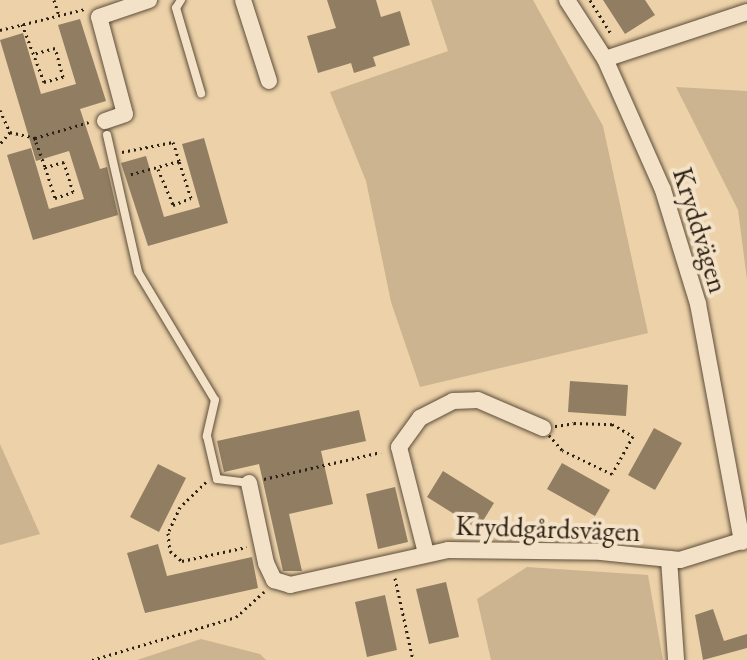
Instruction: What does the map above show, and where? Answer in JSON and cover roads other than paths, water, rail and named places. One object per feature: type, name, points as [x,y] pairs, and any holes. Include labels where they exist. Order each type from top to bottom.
[{"type":"street","points":[[106,128],[125,114],[99,17],[149,0]]},
{"type":"street","points":[[243,0],[269,81]]},
{"type":"street","name":"Kryddvägen","points":[[567,0],[605,59],[663,190],[698,304],[744,540],[669,559]]},
{"type":"street","points":[[605,59],[747,12]]},
{"type":"street","name":"Kryddgårdsvägen","points":[[426,553],[399,447],[420,418],[462,400],[478,400],[543,428]]},
{"type":"street","name":"Kryddgårdsvägen","points":[[249,483],[274,580],[290,585],[426,553],[601,552],[669,559]]},
{"type":"street","points":[[669,559],[676,660]]},
{"type":"lane","points":[[181,0],[176,8],[201,93]]},
{"type":"lane","points":[[106,128],[138,272],[215,400],[207,436],[217,479],[249,483]]}]
